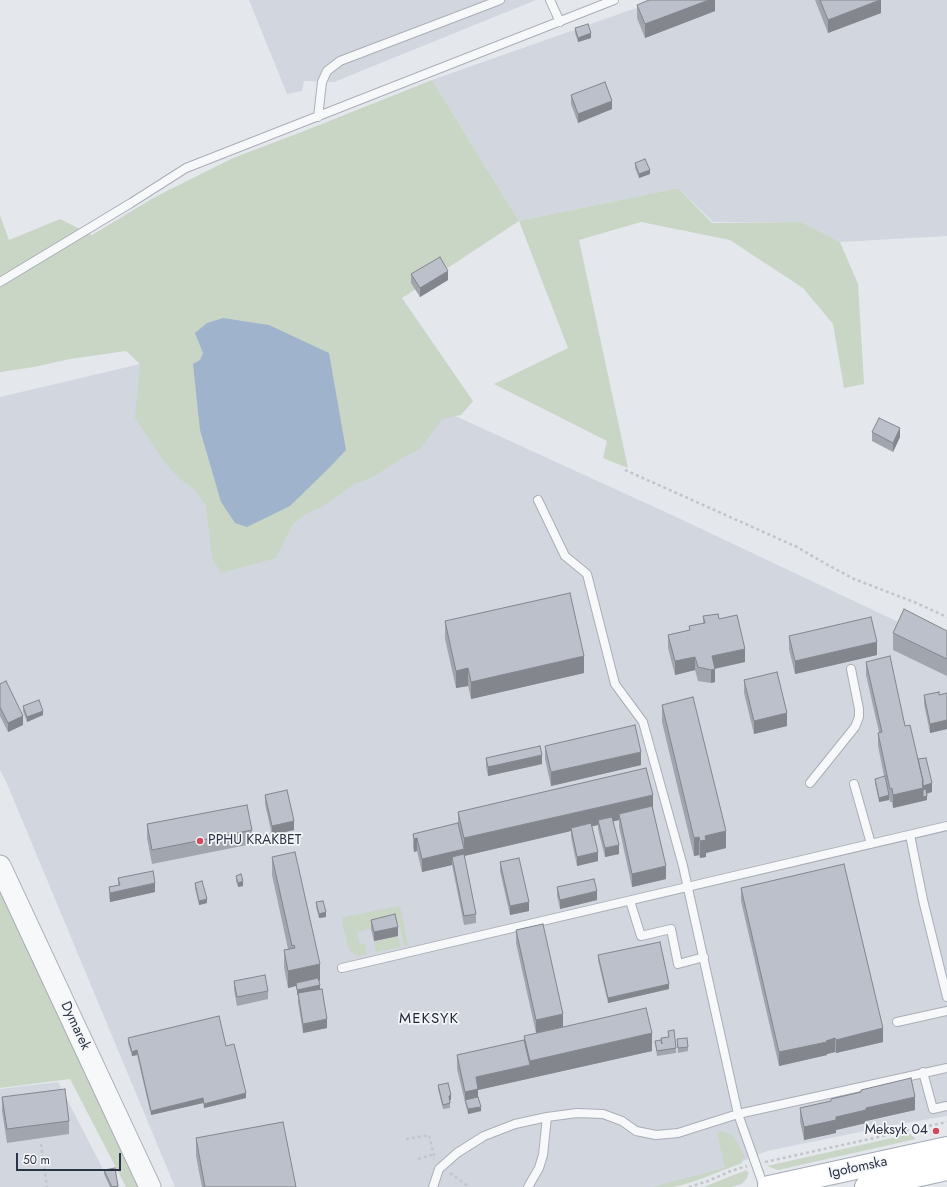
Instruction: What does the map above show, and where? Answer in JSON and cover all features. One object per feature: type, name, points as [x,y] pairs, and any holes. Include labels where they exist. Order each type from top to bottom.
[{"type":"main road","name":"Igołomska","points":[[769,1187],[947,1148]]},
{"type":"main road","name":"Igołomska","points":[[866,1187],[947,1169]]},
{"type":"street","name":"Dymarek","points":[[0,866],[150,1187]]},
{"type":"lane","points":[[318,117],[322,82],[327,71],[340,61],[500,0]]},
{"type":"lane","points":[[550,0],[560,22]]},
{"type":"lane","points":[[0,282],[186,168],[614,0]]},
{"type":"lane","points":[[538,500],[564,556],[587,574],[616,684],[643,722],[683,866],[738,1114],[764,1187]]},
{"type":"lane","points":[[810,783],[855,727],[859,717],[860,709],[851,669]]},
{"type":"lane","points":[[854,784],[871,844]]},
{"type":"lane","points":[[342,968],[947,826]]},
{"type":"lane","points":[[910,835],[923,900],[947,997]]},
{"type":"lane","points":[[630,901],[641,936],[671,929],[678,964],[704,957]]},
{"type":"lane","points":[[896,1022],[947,1011]]},
{"type":"lane","points":[[433,1187],[439,1169],[457,1153],[484,1136],[514,1124],[547,1117],[577,1113],[603,1114],[622,1121],[636,1131],[656,1135],[678,1133],[738,1114],[923,1072],[947,1068]]},
{"type":"lane","points":[[923,1072],[933,1109],[947,1106]]},
{"type":"lane","points":[[528,1187],[536,1176],[541,1162],[547,1117]]},
{"type":"path","points":[[625,470],[797,547],[854,579],[914,602],[947,617]]},
{"type":"path","points":[[763,1163],[947,1122]]},
{"type":"path","points":[[406,1139],[429,1135],[434,1155],[431,1156]]},
{"type":"path","points":[[41,1144],[47,1187]]},
{"type":"path","points":[[689,1187],[750,1165]]},
{"type":"shaded area","points":[[249,0],[536,0],[334,82],[304,81],[302,91],[287,94]]},
{"type":"shaded area","points":[[659,0],[947,0],[947,236],[840,242],[801,222],[713,222],[678,188],[519,221],[432,80]]},
{"type":"shaded area","points":[[265,329],[674,516],[947,645],[947,1116],[894,1125],[767,1151],[724,1169],[662,1187],[175,1187],[0,770],[0,397],[140,364]]},
{"type":"shaded area","points":[[58,1082],[105,1173],[116,1171],[119,1187],[0,1187],[0,1089]]},
{"type":"green space","points":[[432,80],[519,221],[402,298],[473,401],[461,415],[442,419],[421,448],[371,478],[354,484],[324,506],[306,514],[292,525],[276,558],[221,573],[212,558],[206,506],[195,490],[180,479],[166,464],[135,418],[140,364],[126,351],[70,359],[34,367],[0,372],[0,215],[9,240],[60,219],[92,235],[155,197],[233,158]]},
{"type":"green space","points":[[678,188],[712,223],[801,222],[840,242],[858,284],[864,384],[844,388],[833,324],[803,288],[730,240],[641,222],[579,240],[628,468],[603,458],[607,441],[494,384],[568,348],[519,221]]},
{"type":"green space","points":[[0,882],[143,1187],[126,1187],[70,1079],[0,1088]]},
{"type":"green space","points":[[400,906],[408,945],[404,946],[399,922],[357,932],[360,944],[365,944],[367,954],[358,956],[351,952],[342,922],[343,917]]},
{"type":"green space","points":[[398,936],[401,947],[376,952],[374,941]]},
{"type":"green space","points":[[717,1131],[728,1133],[734,1137],[745,1157],[742,1158],[742,1163],[682,1185],[673,1187],[652,1187],[725,1168]]},
{"type":"green space","points":[[910,1134],[916,1139],[778,1170],[767,1166]]},
{"type":"green space","points":[[747,1170],[747,1172],[749,1172],[747,1178],[742,1184],[731,1187],[704,1187],[731,1176]]},
{"type":"water","points":[[223,318],[269,325],[329,353],[346,450],[290,506],[247,527],[235,523],[221,502],[200,430],[193,364],[200,360],[203,353],[195,333],[207,323]]},
{"type":"building","points":[[649,0],[709,0],[645,24],[637,5]]},
{"type":"building","points":[[820,0],[880,0],[828,20]]},
{"type":"building","points":[[588,24],[591,33],[578,38],[575,28]]},
{"type":"building","points":[[605,82],[612,101],[578,114],[571,95]]},
{"type":"building","points":[[645,159],[650,170],[639,174],[635,163]]},
{"type":"building","points":[[440,257],[448,271],[420,288],[411,274]]},
{"type":"building","points":[[879,418],[900,428],[893,443],[872,432]]},
{"type":"building","points":[[570,593],[584,656],[471,682],[468,668],[456,671],[445,621]]},
{"type":"building","points":[[904,609],[947,631],[947,659],[893,633]]},
{"type":"building","points":[[718,614],[719,619],[737,615],[745,649],[712,656],[715,669],[711,670],[698,667],[695,657],[675,661],[668,635],[690,630],[689,626],[705,623],[703,616]]},
{"type":"building","points":[[871,617],[877,642],[795,661],[789,636]]},
{"type":"building","points":[[890,656],[905,726],[910,725],[923,781],[923,788],[893,795],[892,788],[890,789],[878,733],[882,732],[866,662]]},
{"type":"building","points":[[777,672],[787,713],[754,721],[744,680]]},
{"type":"building","points":[[6,681],[23,716],[8,723],[0,707],[0,684]]},
{"type":"building","points":[[939,692],[939,695],[947,693],[947,720],[930,724],[924,695]]},
{"type":"building","points":[[693,697],[726,831],[705,836],[706,840],[700,841],[699,837],[694,838],[662,705]]},
{"type":"building","points":[[39,700],[43,711],[27,717],[23,706]]},
{"type":"building","points":[[635,725],[641,752],[551,772],[545,746]]},
{"type":"building","points":[[540,746],[542,755],[488,767],[486,758]]},
{"type":"building","points":[[926,758],[932,783],[923,786],[918,759]]},
{"type":"building","points":[[646,768],[653,795],[464,838],[458,812]]},
{"type":"building","points":[[885,776],[889,795],[879,798],[875,779]]},
{"type":"building","points":[[926,789],[927,796],[923,797],[923,790]]},
{"type":"building","name":"PPHU KRAKBET","points":[[287,790],[294,821],[272,826],[265,795]]},
{"type":"building","points":[[247,805],[252,830],[152,850],[147,824]]},
{"type":"building","points":[[652,806],[666,866],[632,874],[619,814]]},
{"type":"building","points":[[612,817],[619,845],[605,848],[598,820]]},
{"type":"building","points":[[458,823],[464,849],[422,859],[417,838],[414,839],[413,834]]},
{"type":"building","points":[[591,823],[598,852],[577,857],[571,828]]},
{"type":"building","points":[[295,852],[320,964],[288,971],[284,950],[295,948],[294,945],[292,946],[272,857]]},
{"type":"building","points":[[464,854],[476,914],[464,916],[452,857]]},
{"type":"building","points":[[519,858],[529,902],[510,906],[500,862]]},
{"type":"building","points":[[844,864],[883,1028],[779,1052],[741,888]]},
{"type":"building","points":[[153,871],[155,883],[110,893],[109,887],[120,885],[118,878]]},
{"type":"building","points":[[241,874],[243,881],[238,883],[236,876]]},
{"type":"building","points":[[594,879],[597,891],[560,900],[557,887]]},
{"type":"building","points":[[202,881],[207,899],[199,901],[195,883]]},
{"type":"building","points":[[323,901],[326,912],[319,914],[316,902]]},
{"type":"building","points":[[395,914],[398,927],[374,932],[371,920]]},
{"type":"building","points":[[543,924],[563,1014],[536,1020],[516,930]]},
{"type":"building","points":[[660,942],[669,984],[608,998],[598,955]]},
{"type":"building","points":[[265,975],[268,991],[237,997],[234,981]]},
{"type":"building","points":[[318,978],[320,985],[297,990],[296,983]]},
{"type":"building","points":[[322,989],[327,1019],[303,1024],[298,993]]},
{"type":"building","points":[[646,1008],[652,1033],[530,1061],[524,1036]]},
{"type":"building","points":[[219,1016],[226,1046],[234,1044],[246,1093],[204,1104],[203,1098],[151,1111],[137,1050],[132,1052],[128,1038]]},
{"type":"building","points":[[674,1030],[676,1048],[657,1051],[655,1041],[661,1040],[662,1044],[661,1038],[669,1037],[668,1031]]},
{"type":"building","points":[[687,1038],[688,1047],[678,1048],[677,1039]]},
{"type":"building","points":[[524,1040],[530,1065],[476,1077],[478,1089],[465,1092],[457,1055]]},
{"type":"building","points":[[911,1078],[915,1097],[866,1108],[866,1110],[836,1117],[836,1120],[804,1127],[800,1108],[831,1101],[831,1099],[861,1092],[861,1090]]},
{"type":"building","points":[[448,1083],[451,1095],[449,1096],[450,1103],[443,1105],[438,1085]]},
{"type":"building","points":[[65,1089],[69,1121],[7,1129],[2,1097]]},
{"type":"building","points":[[478,1097],[481,1107],[468,1109],[465,1100]]},
{"type":"building","points":[[283,1122],[296,1187],[205,1187],[196,1138]]},
{"type":"building","points":[[115,1168],[118,1186],[112,1187],[104,1170]]},
{"type":"place","name":"PPHU KRAKBET","points":[[200,841]]},
{"type":"place","name":"Meksyk 04","points":[[936,1131]]},
{"type":"district","name":"MEKSYK","points":[[429,1019]]}]
